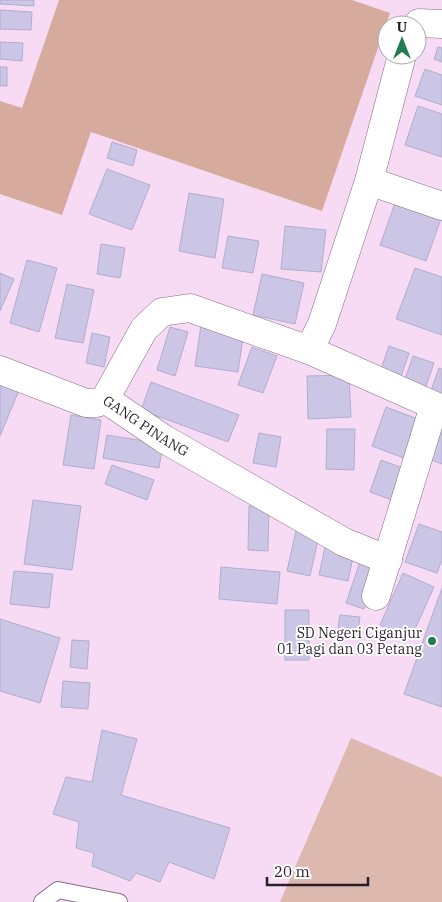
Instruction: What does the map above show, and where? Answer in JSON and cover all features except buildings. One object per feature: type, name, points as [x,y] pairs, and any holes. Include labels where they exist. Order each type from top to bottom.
[{"type":"street","points":[[427,23],[442,24]]},
{"type":"street","points":[[309,350],[322,324],[368,181],[399,65]]},
{"type":"street","points":[[368,181],[442,206]]},
{"type":"street","name":"GANG PINANG","points":[[388,560],[344,542],[164,439],[105,399],[144,329],[162,312],[190,308],[309,350],[438,408]]},
{"type":"street","points":[[0,370],[86,403],[97,404],[105,399]]},
{"type":"street","points":[[376,596],[438,408]]},
{"type":"lane","points":[[42,902],[58,890],[119,902]]},
{"type":"shaded area","points":[[59,0],[352,0],[390,13],[389,15],[377,15],[377,51],[322,211],[91,132],[62,215],[0,194],[0,101],[22,108]]},
{"type":"shaded area","points":[[351,738],[442,777],[442,902],[280,902]]},
{"type":"place","name":"SD Negeri Ciganjur 01 Pagi dan 03 Petang","points":[[432,641]]}]
